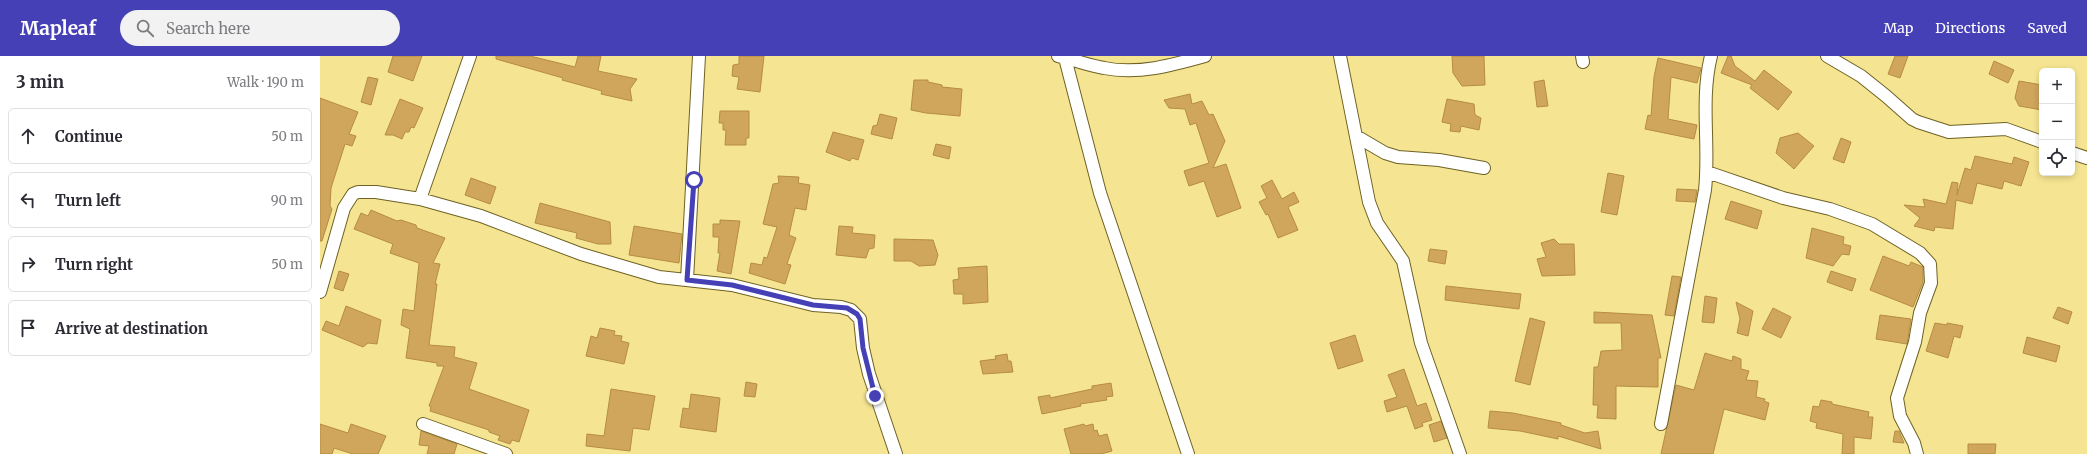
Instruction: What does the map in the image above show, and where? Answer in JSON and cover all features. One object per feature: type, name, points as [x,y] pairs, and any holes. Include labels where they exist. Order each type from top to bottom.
[{"type":"street","points":[[420,199],[470,56]]},
{"type":"street","points":[[687,280],[694,180],[699,56]]},
{"type":"street","points":[[1188,454],[1100,193],[1062,57],[1105,68],[1132,70],[1151,69],[1205,56]]},
{"type":"street","points":[[1340,56],[1369,202],[1377,223],[1403,261],[1421,342],[1460,454]]},
{"type":"street","points":[[1661,424],[1705,190],[1707,172],[1706,93],[1711,56]]},
{"type":"street","points":[[1834,58],[1861,76],[1912,119],[1918,122],[1949,132],[2006,130],[2039,141]]},
{"type":"street","points":[[1356,136],[1385,152],[1398,156],[1439,160],[1484,168]]},
{"type":"street","points":[[2075,154],[2087,158]]},
{"type":"street","points":[[1707,172],[1782,198],[1830,209],[1872,224],[1920,253],[1930,264],[1931,283],[1920,313],[1915,342],[1897,398],[1900,416],[1914,443],[1917,454]]},
{"type":"street","points":[[320,292],[344,208],[353,194],[363,191],[420,199],[481,216],[581,254],[659,277],[732,285],[813,305],[841,307],[851,310],[857,314],[860,319],[863,348],[869,374],[896,454]]},
{"type":"street","points":[[424,424],[506,454]]},
{"type":"building","points":[[393,56],[422,56],[413,81],[388,72]]},
{"type":"building","points":[[496,56],[530,56],[575,67],[578,56],[601,56],[598,71],[637,79],[630,89],[632,101],[601,94],[602,91],[496,59]]},
{"type":"building","points":[[739,56],[764,56],[760,92],[737,89],[739,77],[732,76],[733,65],[739,64]]},
{"type":"building","points":[[1452,56],[1484,56],[1485,85],[1462,86],[1453,73]]},
{"type":"building","points":[[1728,56],[1731,56],[1735,66],[1755,81],[1764,70],[1792,92],[1778,110],[1750,88],[1752,85],[1721,73]]},
{"type":"building","points":[[1895,56],[1908,56],[1900,78],[1888,74]]},
{"type":"building","points":[[1658,58],[1701,68],[1697,83],[1671,77],[1668,119],[1697,125],[1694,139],[1645,129],[1648,115],[1651,116],[1654,77]]},
{"type":"building","points":[[1994,61],[2014,70],[2008,83],[1989,74]]},
{"type":"building","points":[[368,77],[378,79],[371,105],[361,102]]},
{"type":"building","points":[[914,80],[928,80],[928,82],[942,85],[942,87],[962,89],[960,116],[911,110]]},
{"type":"building","points":[[1544,80],[1548,106],[1537,107],[1534,82]]},
{"type":"building","points":[[2019,81],[2039,84],[2039,109],[2019,106],[2015,98]]},
{"type":"building","points":[[1190,94],[1192,104],[1202,101],[1209,115],[1213,114],[1225,141],[1213,168],[1226,164],[1241,208],[1217,217],[1204,181],[1189,186],[1184,171],[1209,163],[1196,123],[1190,125],[1185,109],[1169,108],[1164,100]]},
{"type":"building","points":[[320,98],[358,112],[349,134],[356,136],[352,146],[345,144],[331,188],[330,206],[332,209],[322,241],[320,241]]},
{"type":"building","points":[[400,99],[423,108],[414,128],[411,127],[409,132],[405,132],[402,139],[393,135],[385,135]]},
{"type":"building","points":[[1447,99],[1474,104],[1475,115],[1481,118],[1479,130],[1461,126],[1460,132],[1450,131],[1451,124],[1442,122]]},
{"type":"building","points":[[720,111],[749,111],[749,138],[746,138],[746,145],[725,145],[726,130],[723,130],[723,123],[719,123]]},
{"type":"building","points":[[880,114],[897,118],[892,139],[871,134],[873,126],[877,125]]},
{"type":"building","points":[[833,132],[864,140],[858,160],[852,158],[850,161],[826,152]]},
{"type":"building","points":[[1798,133],[1814,146],[1794,169],[1776,153],[1780,138]]},
{"type":"building","points":[[1841,138],[1851,142],[1844,163],[1833,159]]},
{"type":"building","points":[[936,144],[951,147],[949,159],[933,155]]},
{"type":"building","points":[[1975,156],[2012,164],[2014,157],[2029,162],[2021,186],[2004,181],[2002,189],[1977,183],[1972,204],[1956,200],[1953,229],[1935,227],[1934,231],[1914,226],[1920,218],[1904,205],[1925,207],[1923,199],[1946,204],[1952,182],[1958,183],[1957,195],[1965,168],[1971,170]]},
{"type":"building","points":[[1608,173],[1624,176],[1617,215],[1601,212]]},
{"type":"building","points":[[778,176],[799,177],[798,183],[810,185],[806,210],[795,208],[789,235],[796,238],[787,264],[791,265],[785,284],[749,273],[751,263],[762,265],[764,257],[767,258],[777,227],[763,224],[773,184],[779,183]]},
{"type":"building","points":[[471,178],[496,187],[490,204],[465,195]]},
{"type":"building","points":[[1272,180],[1282,199],[1294,192],[1299,202],[1288,207],[1298,230],[1278,238],[1268,214],[1266,215],[1259,202],[1267,198],[1261,186]]},
{"type":"building","points":[[1677,189],[1697,190],[1695,202],[1676,201]]},
{"type":"building","points":[[1731,201],[1762,211],[1757,229],[1725,219]]},
{"type":"building","points":[[540,203],[610,222],[611,244],[598,244],[576,238],[577,233],[535,223]]},
{"type":"building","points":[[371,210],[397,221],[401,220],[416,225],[417,228],[445,238],[433,263],[440,264],[435,284],[437,284],[429,345],[455,347],[454,357],[477,363],[469,389],[529,410],[519,442],[512,440],[510,444],[498,440],[500,436],[489,432],[489,430],[430,411],[431,407],[429,406],[444,366],[437,366],[437,363],[406,358],[410,329],[401,325],[403,309],[414,311],[419,263],[390,253],[393,244],[354,229],[361,213],[368,216]]},
{"type":"building","points":[[720,220],[740,221],[731,274],[717,271],[720,253],[718,253],[719,237],[713,237],[713,224],[720,224]]},
{"type":"building","points":[[634,226],[682,234],[679,263],[629,255]]},
{"type":"building","points":[[839,226],[853,227],[852,233],[875,235],[874,248],[869,249],[866,258],[836,255]]},
{"type":"building","points":[[1812,228],[1844,237],[1843,244],[1851,246],[1849,255],[1842,254],[1833,266],[1806,258]]},
{"type":"building","points":[[894,239],[933,240],[938,255],[935,265],[919,266],[911,261],[894,261]]},
{"type":"building","points":[[1554,239],[1559,244],[1574,244],[1575,275],[1542,276],[1537,259],[1546,257],[1541,243]]},
{"type":"building","points":[[1430,249],[1447,251],[1445,264],[1428,261]]},
{"type":"building","points":[[1883,256],[1909,266],[1911,262],[1923,267],[1923,282],[1913,307],[1870,290]]},
{"type":"building","points":[[987,266],[988,302],[963,304],[963,294],[954,294],[953,280],[959,279],[958,268]]},
{"type":"building","points":[[339,271],[349,274],[343,291],[334,288]]},
{"type":"building","points":[[1831,271],[1856,279],[1852,291],[1827,282]]},
{"type":"building","points":[[1672,276],[1681,277],[1674,316],[1665,315]]},
{"type":"building","points":[[1446,286],[1521,294],[1519,309],[1445,300]]},
{"type":"building","points":[[1705,296],[1717,298],[1714,323],[1702,322]]},
{"type":"building","points":[[1736,302],[1753,311],[1748,336],[1737,333],[1740,319]]},
{"type":"building","points":[[346,306],[381,320],[377,344],[368,343],[363,347],[322,330],[326,321],[339,326]]},
{"type":"building","points":[[2058,307],[2072,312],[2068,324],[2053,318]]},
{"type":"building","points":[[1773,308],[1791,317],[1781,338],[1762,329]]},
{"type":"building","points":[[1594,312],[1652,315],[1661,358],[1658,358],[1658,387],[1616,386],[1616,419],[1597,418],[1598,405],[1593,405],[1594,367],[1598,367],[1601,351],[1622,350],[1621,323],[1594,323]]},
{"type":"building","points":[[1880,315],[1911,319],[1907,344],[1876,339]]},
{"type":"building","points":[[1530,318],[1545,322],[1530,385],[1515,381]]},
{"type":"building","points":[[1935,323],[1947,325],[1947,323],[1963,326],[1960,338],[1954,336],[1948,358],[1926,351]]},
{"type":"building","points":[[600,328],[615,331],[614,335],[622,336],[621,341],[629,343],[624,364],[586,356],[591,336],[597,338]]},
{"type":"building","points":[[1355,335],[1363,361],[1338,369],[1330,343]]},
{"type":"building","points":[[2027,337],[2060,346],[2056,362],[2023,353]]},
{"type":"building","points":[[1705,353],[1732,361],[1733,356],[1741,359],[1741,369],[1749,371],[1746,380],[1758,381],[1756,397],[1765,399],[1764,401],[1769,403],[1765,420],[1724,409],[1713,454],[1661,454],[1676,385],[1694,390]]},
{"type":"building","points":[[1007,354],[1008,361],[1011,361],[1013,372],[983,374],[980,361],[996,359],[995,356]]},
{"type":"building","points":[[1404,369],[1417,406],[1426,403],[1432,420],[1422,423],[1423,426],[1415,429],[1407,406],[1387,412],[1384,401],[1397,397],[1388,375]]},
{"type":"building","points":[[746,382],[757,384],[755,397],[744,396]]},
{"type":"building","points":[[1111,383],[1113,396],[1106,397],[1107,400],[1080,404],[1081,406],[1042,414],[1038,397],[1050,395],[1050,398],[1092,389],[1092,386]]},
{"type":"building","points":[[611,389],[655,396],[649,430],[633,428],[630,451],[586,446],[587,434],[604,436]]},
{"type":"building","points":[[691,394],[720,398],[716,432],[680,427],[683,408],[689,409]]},
{"type":"building","points":[[1821,400],[1832,402],[1832,404],[1869,412],[1868,417],[1873,417],[1871,439],[1854,437],[1854,454],[1842,454],[1843,434],[1816,428],[1817,423],[1810,421],[1813,406],[1819,407]]},
{"type":"building","points":[[1490,411],[1513,413],[1561,423],[1561,425],[1585,433],[1598,431],[1601,449],[1558,436],[1558,439],[1520,431],[1488,428]]},
{"type":"building","points":[[1441,421],[1447,438],[1434,442],[1429,425]]},
{"type":"building","points":[[320,424],[348,433],[351,424],[386,436],[378,454],[353,454],[334,448],[332,454],[320,454]]},
{"type":"building","points":[[1084,424],[1085,426],[1093,424],[1094,431],[1097,430],[1099,436],[1107,434],[1112,451],[1101,454],[1071,454],[1064,429]]},
{"type":"building","points":[[421,431],[457,444],[454,454],[427,454],[429,446],[419,445]]},
{"type":"building","points":[[1895,431],[1899,431],[1904,443],[1893,442]]},
{"type":"building","points":[[1968,444],[1996,444],[1995,454],[1968,454]]},
{"type":"route","points":[[694,180],[687,280],[732,285],[813,305],[841,307],[851,310],[857,314],[860,319],[863,348],[875,396]]}]
